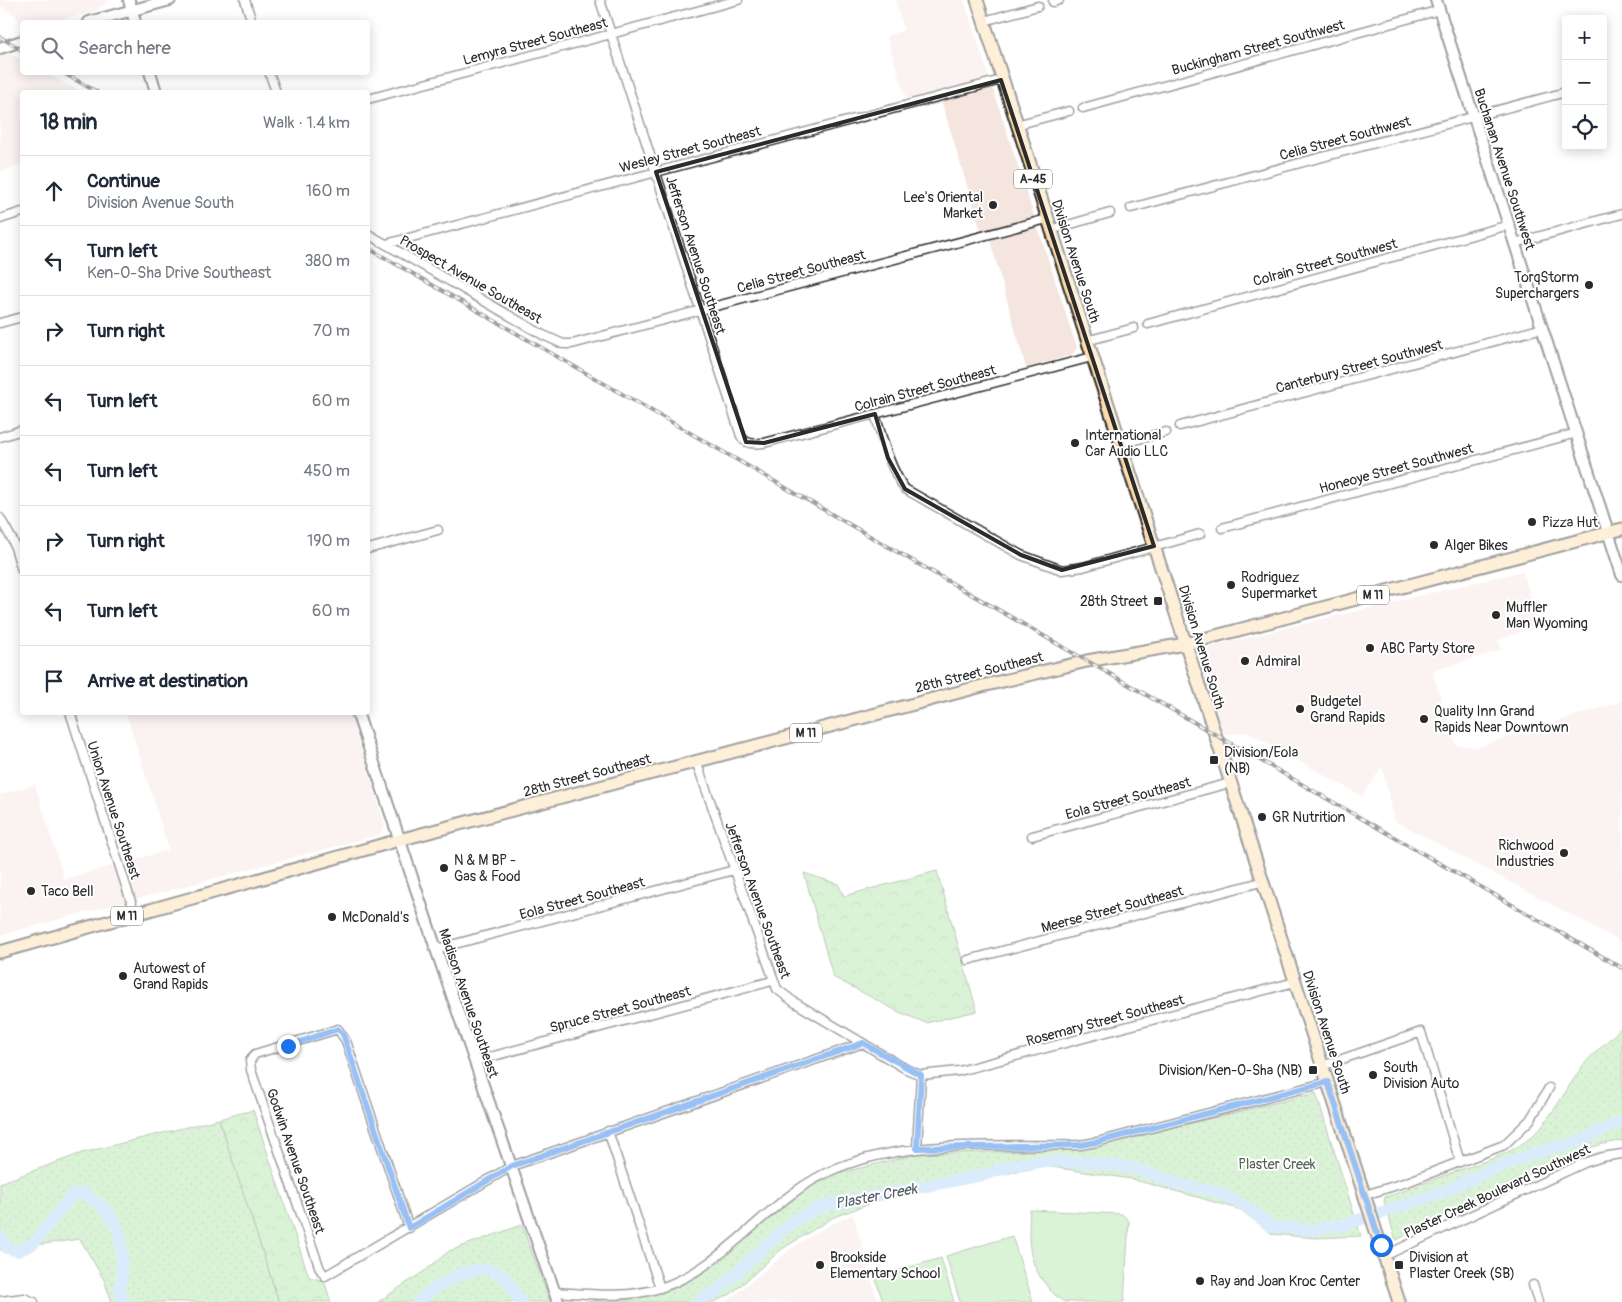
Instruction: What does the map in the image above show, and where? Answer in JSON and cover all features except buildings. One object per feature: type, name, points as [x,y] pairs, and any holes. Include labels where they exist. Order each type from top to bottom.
[{"type":"main road","name":"Division Avenue South","points":[[976,0],[1399,1302]]},
{"type":"main road","name":"M 11","points":[[1185,644],[1622,529]]},
{"type":"main road","name":"28th Street Southeast","points":[[0,952],[399,840],[696,761],[1036,673],[1185,644]]},
{"type":"street","points":[[129,0],[134,20]]},
{"type":"street","points":[[96,20],[170,0]]},
{"type":"street","points":[[245,0],[251,20]]},
{"type":"street","name":"Jefferson Avenue Southeast","points":[[600,0],[741,436],[746,442],[751,444],[764,443]]},
{"type":"street","name":"Lemyra Street Southeast","points":[[370,98],[738,0]]},
{"type":"street","name":"Buckingham Street Southwest","points":[[1083,108],[1438,5]]},
{"type":"street","name":"Buchanan Avenue Southwest","points":[[1438,5],[1622,575]]},
{"type":"street","points":[[984,21],[1038,6]]},
{"type":"street","points":[[0,48],[20,42]]},
{"type":"street","points":[[151,75],[155,90]]},
{"type":"street","points":[[270,75],[275,90]]},
{"type":"street","name":"Wesley Street Southeast","points":[[386,244],[1001,80]]},
{"type":"street","name":"Celia Street Southwest","points":[[1131,208],[1562,93]]},
{"type":"street","points":[[1016,125],[1070,111]]},
{"type":"street","points":[[0,219],[20,213]]},
{"type":"street","points":[[1049,225],[1110,213]]},
{"type":"street","points":[[1515,243],[1622,214]]},
{"type":"street","name":"Celia Street Southeast","points":[[563,344],[572,344],[1049,225]]},
{"type":"street","name":"Colrain Street Southwest","points":[[1148,324],[1509,225]]},
{"type":"street","name":"Prospect Avenue Southeast","points":[[370,235],[563,344]]},
{"type":"street","points":[[0,323],[20,317]]},
{"type":"street","points":[[1086,341],[1134,328]]},
{"type":"street","name":"Canterbury Street Southwest","points":[[1180,426],[1543,328]]},
{"type":"street","name":"Colrain Street Southeast","points":[[764,443],[1092,357]]},
{"type":"street","points":[[875,414],[895,476],[905,489],[1021,555],[1062,570],[1083,567],[1200,534]]},
{"type":"street","points":[[0,436],[20,431]]},
{"type":"street","points":[[1120,444],[1166,432]]},
{"type":"street","name":"Honeoye Street Southwest","points":[[1222,528],[1576,432]]},
{"type":"street","points":[[0,518],[12,541],[20,564]]},
{"type":"street","points":[[370,548],[438,530]]},
{"type":"street","name":"Union Avenue Southeast","points":[[71,715],[135,914]]},
{"type":"street","name":"Madison Avenue Southeast","points":[[358,715],[436,949],[558,1302]]},
{"type":"street","name":"Jefferson Avenue Southeast","points":[[696,761],[776,989],[794,1002],[863,1043],[921,1075]]},
{"type":"street","name":"Eola Street Southeast","points":[[1032,836],[1230,783]]},
{"type":"street","name":"Eola Street Southeast","points":[[436,949],[734,870]]},
{"type":"street","name":"Meerse Street Southeast","points":[[968,960],[1262,882]]},
{"type":"street","name":"Spruce Street Southeast","points":[[475,1062],[772,981]]},
{"type":"street","name":"Rosemary Street Southeast","points":[[921,1075],[959,1071],[1296,982]]},
{"type":"street","name":"Godwin Avenue Southeast","points":[[338,1029],[346,1041],[409,1228],[325,1276],[320,1269],[251,1070],[250,1061],[255,1054],[338,1029]]},
{"type":"street","points":[[1322,1066],[1421,1032],[1460,1162]]},
{"type":"street","points":[[409,1228],[512,1166],[863,1043]]},
{"type":"street","points":[[917,1148],[921,1075]]},
{"type":"street","points":[[554,1292],[611,1295],[660,1288],[690,1274],[711,1261],[786,1196],[812,1180],[860,1160],[917,1148],[1080,1145],[1328,1082]]},
{"type":"street","points":[[1367,1201],[1488,1152],[1514,1138],[1533,1116],[1550,1088]]},
{"type":"street","points":[[608,1131],[660,1288]]},
{"type":"street","name":"Plaster Creek Boulevard Southwest","points":[[1383,1250],[1584,1163],[1602,1157],[1622,1154]]},
{"type":"street","points":[[1533,1285],[1538,1302]]},
{"type":"street","points":[[0,1301],[24,1298],[34,1302]]},
{"type":"highlighted area","points":[[1001,80],[1154,546],[1062,570],[1021,555],[905,489],[888,458],[875,414],[764,443],[746,442],[656,172]]},
{"type":"shaded area","points":[[0,0],[110,0],[94,12],[60,20],[20,20],[20,24],[15,15],[0,6]]},
{"type":"shaded area","points":[[895,0],[964,0],[1077,348],[1072,355],[1026,368],[990,240],[984,241],[942,103],[910,110],[886,36],[904,30]]},
{"type":"shaded area","points":[[6,52],[20,59],[20,75],[49,75],[77,90],[20,90],[20,166],[0,172],[0,53]]},
{"type":"shaded area","points":[[1523,571],[1539,626],[1498,640],[1501,650],[1432,671],[1456,745],[1478,747],[1622,701],[1622,942],[1395,821],[1382,767],[1362,796],[1247,732],[1222,735],[1201,663],[1203,651],[1211,646]]},
{"type":"shaded area","points":[[127,715],[351,715],[385,825],[379,835],[0,935],[0,795],[35,784],[64,879],[169,850]]},
{"type":"shaded area","name":"Brookside Elementary School","points":[[853,1214],[878,1302],[726,1302],[792,1248],[826,1227]]},
{"type":"green space","points":[[937,871],[977,1011],[926,1023],[899,1012],[833,977],[804,873],[838,884],[844,896]]},
{"type":"green space","points":[[1622,1026],[1622,1141],[1574,1154],[1462,1206],[1397,1240],[1395,1238],[1384,1201],[1385,1197],[1493,1158],[1511,1150],[1530,1138],[1550,1115],[1586,1062]]},
{"type":"green space","name":"Plaster Creek","points":[[1316,1093],[1361,1236],[1316,1238],[1272,1234],[1241,1210],[1131,1179],[1045,1166],[886,1198],[834,1217],[782,1249],[731,1294],[714,1302],[585,1302],[665,1289],[765,1220],[806,1189],[840,1173],[917,1154],[1064,1150],[1097,1146]]},
{"type":"green space","points":[[253,1110],[309,1277],[324,1281],[331,1302],[279,1302],[219,1119]]},
{"type":"green space","points":[[219,1119],[279,1302],[112,1302],[104,1280],[80,1239],[0,1250],[0,1183],[82,1153]]},
{"type":"green space","points":[[1030,1210],[1122,1214],[1129,1221],[1124,1302],[1065,1302],[1052,1292],[1042,1280],[1033,1262],[1029,1243]]},
{"type":"green space","points":[[522,1225],[550,1302],[378,1302],[426,1270],[449,1251]]},
{"type":"green space","points":[[1012,1236],[1033,1302],[960,1302],[946,1256]]},
{"type":"green space","points":[[941,1258],[954,1302],[883,1302],[875,1277]]},
{"type":"waterway","name":"Plaster Creek","points":[[697,1302],[718,1290],[793,1221],[822,1206],[983,1175],[1015,1165],[1045,1161],[1094,1163],[1134,1168],[1175,1183],[1217,1192],[1247,1207],[1272,1227],[1312,1230],[1347,1224],[1445,1191],[1498,1167],[1547,1149],[1575,1143],[1622,1121]]},
{"type":"waterway","name":"Plaster Creek","points":[[0,1236],[7,1248],[18,1251],[33,1244],[71,1196],[83,1193],[105,1209],[112,1217],[116,1226],[121,1247],[122,1273],[120,1290],[125,1302]]},
{"type":"waterway","name":"Plaster Creek","points":[[418,1302],[437,1287],[460,1274],[485,1270],[496,1272],[506,1279],[521,1302]]},
{"type":"railway","points":[[0,37],[20,49]]},
{"type":"railway","points":[[67,75],[94,90]]},
{"type":"railway","points":[[370,249],[1622,968]]},
{"type":"place","name":"Lee's Oriental Market","points":[[993,205]]},
{"type":"place","name":"TorqStorm Superchargers","points":[[1589,285]]},
{"type":"place","name":"International Car Audio LLC","points":[[1075,443]]},
{"type":"place","name":"Pizza Hut","points":[[1532,522]]},
{"type":"place","name":"Alger Bikes","points":[[1434,545]]},
{"type":"place","name":"Rodriguez Supermarket","points":[[1231,585]]},
{"type":"place","name":"28th Street","points":[[1158,601]]},
{"type":"place","name":"Muffler Man Wyoming","points":[[1496,615]]},
{"type":"place","name":"ABC Party Store","points":[[1370,648]]},
{"type":"place","name":"Admiral","points":[[1245,661]]},
{"type":"place","name":"Budgetel Grand Rapids","points":[[1300,709]]},
{"type":"place","name":"Quality Inn Grand Rapids Near Downtown","points":[[1424,719]]},
{"type":"place","name":"Division/Eola (NB)","points":[[1214,760]]},
{"type":"place","name":"GR Nutrition","points":[[1262,817]]},
{"type":"place","name":"Richwood Industries","points":[[1564,853]]},
{"type":"place","name":"N & M BP - Gas & Food","points":[[444,868]]},
{"type":"place","name":"Taco Bell","points":[[31,891]]},
{"type":"place","name":"McDonald's","points":[[332,917]]},
{"type":"place","name":"Autowest of Grand Rapids","points":[[123,976]]},
{"type":"place","name":"Division/Ken-O-Sha (NB)","points":[[1313,1070]]},
{"type":"place","name":"South Division Auto","points":[[1373,1075]]},
{"type":"place","name":"Brookside Elementary School","points":[[820,1265]]},
{"type":"place","name":"Division at Plaster Creek (SB)","points":[[1399,1265]]},
{"type":"place","name":"Ray and Joan Kroc Center","points":[[1200,1281]]},
{"type":"route","points":[[288,1046],[338,1029],[343,1034],[409,1228],[512,1166],[863,1043],[906,1069],[921,1075],[917,1148],[1080,1145],[1125,1136],[1328,1082],[1381,1245]]}]
